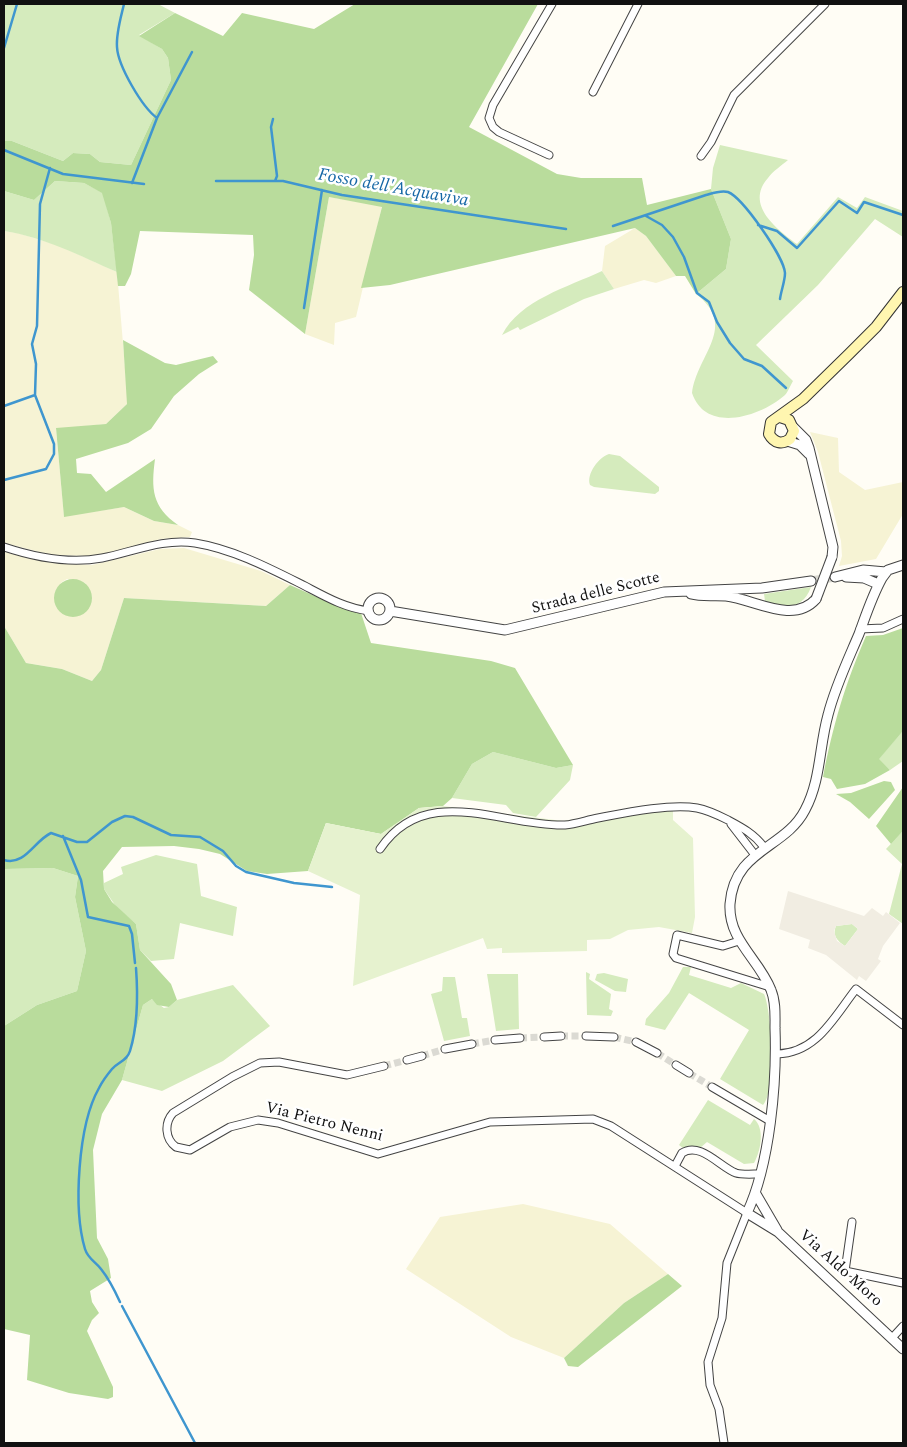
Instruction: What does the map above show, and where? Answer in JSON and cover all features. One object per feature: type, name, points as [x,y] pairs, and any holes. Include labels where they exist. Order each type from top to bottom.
[{"type":"main road","points":[[803,399],[792,425],[792,435],[787,441],[777,442],[769,434],[771,422],[803,399],[871,332],[903,292]]},
{"type":"main road","points":[[780,417],[792,425]]},
{"type":"street","points":[[549,154],[499,132],[493,127],[489,118],[493,104],[552,4]]},
{"type":"street","points":[[593,92],[638,4]]},
{"type":"street","points":[[702,156],[734,95],[825,4]]},
{"type":"street","points":[[684,590],[693,595],[726,596],[783,610],[795,611],[807,606],[816,599],[832,557],[833,547],[806,440],[792,425]]},
{"type":"street","points":[[787,441],[800,445],[809,455]]},
{"type":"street","name":"Strada delle Scotte","points":[[4,547],[47,557],[86,560],[160,543],[197,543],[259,564],[346,606],[369,611],[374,619],[381,620],[387,617],[390,611],[387,602],[379,599],[371,603],[369,611]]},
{"type":"street","points":[[878,584],[864,578],[835,577],[863,570],[886,572],[903,565]]},
{"type":"street","points":[[724,1443],[719,1409],[710,1385],[708,1362],[722,1318],[725,1269],[756,1194],[770,1121],[777,1054],[774,1000],[770,987],[739,941],[731,918],[731,896],[740,871],[755,854],[792,827],[808,804],[818,773],[828,713],[878,584],[886,572]]},
{"type":"street","name":"Strada delle Scotte","points":[[390,611],[505,630],[655,593],[684,590],[751,589],[811,581]]},
{"type":"street","points":[[751,589],[749,594],[758,603]]},
{"type":"street","points":[[860,629],[883,628],[903,620]]},
{"type":"street","points":[[380,849],[395,832],[412,820],[449,811],[563,825],[620,814],[688,807],[710,811],[748,831],[764,847]]},
{"type":"street","points":[[727,820],[755,854]]},
{"type":"street","points":[[739,941],[723,946],[677,935],[673,954],[675,958],[770,987]]},
{"type":"street","points":[[743,978],[752,974],[758,968]]},
{"type":"street","points":[[777,1054],[796,1052],[810,1045],[856,989],[903,1026]]},
{"type":"street","points":[[544,1037],[561,1036]]},
{"type":"street","points":[[586,1036],[614,1037]]},
{"type":"street","points":[[495,1040],[520,1038]]},
{"type":"street","points":[[636,1042],[657,1054]]},
{"type":"street","points":[[445,1049],[472,1044]]},
{"type":"street","points":[[407,1060],[422,1056]]},
{"type":"street","name":"Via Pietro Nenni","points":[[384,1066],[347,1074],[279,1062],[256,1065],[173,1113],[167,1125],[170,1140],[179,1149],[190,1150],[236,1125],[263,1120],[382,1154],[490,1122],[593,1119],[611,1126],[747,1213]]},
{"type":"street","points":[[676,1065],[689,1073]]},
{"type":"street","points":[[712,1087],[770,1121]]},
{"type":"street","points":[[675,1166],[682,1153],[693,1150],[704,1154],[737,1174],[760,1174]]},
{"type":"street","name":"Via Aldo Moro","points":[[756,1194],[778,1232]]},
{"type":"street","name":"Via Aldo Moro","points":[[747,1213],[778,1232],[903,1349]]},
{"type":"street","points":[[852,1222],[846,1271],[903,1283]]},
{"type":"street","points":[[892,1338],[903,1326]]},
{"type":"shaded area","points":[[329,197],[382,206],[356,317],[335,323],[334,345],[305,334]]},
{"type":"shaded area","points":[[635,228],[646,236],[676,276],[656,283],[644,280],[614,289],[602,271],[605,246]]},
{"type":"shaded area","points":[[4,231],[18,233],[60,246],[117,272],[128,403],[106,424],[56,429],[64,516],[124,507],[154,521],[178,525],[192,532],[190,537],[161,539],[101,555],[88,556],[52,555],[4,543]]},
{"type":"shaded area","points":[[810,432],[838,438],[839,472],[865,490],[903,482],[903,514],[876,559],[839,566],[842,556],[841,541],[818,452]]},
{"type":"shaded area","points":[[184,548],[261,571],[290,585],[266,606],[124,598],[101,670],[92,681],[62,669],[26,663],[4,626],[4,552],[53,563],[92,565],[160,549]],"holes":[[[67,579],[85,583],[92,600],[55,603],[55,592],[62,582]]]},
{"type":"shaded area","points":[[788,891],[864,916],[872,908],[883,916],[886,912],[900,923],[883,946],[878,959],[881,961],[866,981],[859,976],[857,980],[826,955],[808,948],[810,940],[779,929]],"holes":[[[852,924],[858,929],[845,946],[837,941],[834,931],[836,926]]]},
{"type":"shaded area","points":[[523,1204],[610,1224],[668,1274],[624,1303],[564,1358],[511,1337],[406,1269],[440,1217]]},
{"type":"green space","points":[[4,4],[158,4],[175,13],[139,35],[162,49],[168,58],[171,80],[131,165],[100,162],[90,154],[73,153],[63,161],[12,141],[4,141]]},
{"type":"green space","points":[[355,4],[538,4],[469,127],[557,174],[581,178],[642,178],[647,205],[711,189],[731,239],[726,269],[696,294],[685,276],[676,276],[646,236],[635,228],[390,285],[361,288],[382,207],[329,197],[305,334],[249,290],[254,255],[253,235],[140,231],[131,274],[125,286],[118,286],[111,223],[102,193],[84,183],[55,181],[34,200],[4,191],[4,141],[12,141],[63,161],[73,153],[90,154],[100,162],[131,165],[171,80],[168,58],[162,49],[139,36],[175,13],[223,36],[242,13],[314,29]]},
{"type":"green space","points":[[720,145],[788,160],[768,178],[762,188],[760,198],[766,216],[781,232],[797,244],[838,197],[857,208],[865,197],[903,211],[903,237],[875,219],[818,285],[756,345],[793,381],[786,394],[774,403],[762,410],[734,418],[709,414],[699,406],[692,393],[695,379],[715,330],[714,318],[708,306],[696,294],[726,269],[731,239],[711,189],[713,168]]},
{"type":"green space","points":[[55,181],[84,183],[103,193],[111,223],[117,272],[48,242],[4,231],[4,191],[34,200]]},
{"type":"green space","points":[[602,271],[614,289],[584,299],[520,330],[518,327],[502,335],[520,312],[560,289]]},
{"type":"green space","points":[[123,340],[165,363],[176,365],[213,356],[218,362],[199,374],[174,396],[151,429],[128,443],[76,459],[77,473],[91,474],[106,492],[155,459],[153,479],[155,497],[163,511],[178,525],[154,521],[124,507],[64,517],[56,428],[106,424],[127,404]]},
{"type":"green space","points":[[609,454],[620,456],[659,487],[659,491],[655,494],[590,485],[590,476],[594,466]]},
{"type":"green space","points":[[73,579],[86,585],[92,598],[86,611],[73,617],[60,611],[54,598],[60,585]]},
{"type":"green space","points":[[290,585],[344,609],[361,613],[371,643],[491,661],[515,668],[573,765],[556,768],[493,752],[472,764],[452,798],[443,806],[419,808],[381,834],[326,823],[308,871],[267,874],[247,871],[220,854],[199,849],[174,846],[122,847],[103,871],[104,889],[112,902],[136,924],[140,950],[171,984],[177,1000],[169,1007],[157,1005],[152,999],[143,1005],[122,1080],[102,1114],[93,1150],[97,1238],[108,1259],[111,1278],[90,1291],[92,1302],[99,1313],[92,1320],[87,1331],[113,1387],[113,1397],[108,1399],[69,1393],[27,1380],[30,1335],[4,1329],[4,1026],[37,1005],[77,991],[86,951],[75,897],[78,876],[53,868],[4,869],[4,626],[26,663],[62,669],[92,681],[101,670],[124,598],[266,606]]},
{"type":"green space","points":[[811,587],[803,600],[792,606],[765,601],[764,594]]},
{"type":"green space","points":[[903,628],[903,731],[879,759],[890,770],[865,784],[837,789],[831,779],[823,777],[840,705],[866,636],[883,635]]},
{"type":"green space","points":[[903,731],[903,761],[890,770],[878,759]]},
{"type":"green space","points":[[493,752],[556,768],[573,765],[570,780],[536,817],[513,813],[506,805],[452,798],[472,764]]},
{"type":"green space","points":[[884,781],[891,782],[895,790],[869,819],[850,802],[836,794],[851,793]]},
{"type":"green space","points":[[903,787],[903,831],[891,844],[876,826]]},
{"type":"green space","points":[[673,803],[673,820],[693,838],[695,917],[692,933],[659,927],[628,930],[610,939],[587,940],[587,951],[502,953],[502,948],[487,949],[483,938],[353,986],[360,895],[308,871],[326,823],[381,834],[419,808],[443,806],[563,821]]},
{"type":"green space","points":[[903,831],[903,924],[889,914],[902,864],[886,849]]},
{"type":"green space","points":[[156,855],[197,864],[201,896],[237,907],[233,936],[180,923],[174,959],[151,961],[140,950],[136,924],[117,908],[104,889],[104,883],[123,874],[121,867]]},
{"type":"green space","points":[[53,868],[78,876],[75,897],[86,951],[77,991],[37,1005],[4,1026],[4,869]]},
{"type":"green space","points":[[852,924],[858,929],[845,946],[836,938],[835,929],[836,926]]},
{"type":"green space","points":[[683,967],[691,967],[689,975],[731,988],[741,983],[764,994],[771,1033],[771,1069],[770,1085],[763,1105],[720,1079],[749,1030],[689,993],[665,1030],[645,1025],[646,1019],[669,993]]},
{"type":"green space","points":[[586,972],[590,974],[589,979],[611,994],[609,1009],[613,1011],[611,1016],[587,1015]]},
{"type":"green space","points":[[604,973],[628,979],[626,992],[615,991],[595,980],[597,974]]},
{"type":"green space","points":[[487,974],[518,974],[519,1029],[496,1031]]},
{"type":"green space","points":[[443,977],[455,977],[462,1018],[467,1018],[470,1036],[444,1041],[431,994],[442,991]]},
{"type":"green space","points":[[233,985],[270,1026],[223,1061],[162,1091],[122,1080],[143,1005],[152,999],[164,1008],[169,1007],[177,1000]]},
{"type":"green space","points":[[708,1100],[750,1125],[754,1119],[757,1123],[760,1128],[761,1140],[754,1163],[744,1164],[707,1142],[700,1148],[690,1146],[683,1148],[679,1145]]},
{"type":"green space","points":[[668,1274],[682,1286],[578,1367],[568,1366],[564,1358],[624,1303]]},
{"type":"waterway","points":[[4,48],[17,4]]},
{"type":"waterway","points":[[124,4],[117,36],[118,55],[126,75],[138,96],[157,118]]},
{"type":"waterway","points":[[132,183],[157,118],[192,52]]},
{"type":"waterway","points":[[273,119],[271,127],[277,176],[275,181]]},
{"type":"waterway","name":"Fosso dell'Acquaviva","points":[[4,150],[63,174],[144,184]]},
{"type":"waterway","points":[[4,480],[46,469],[54,454],[54,444],[35,395],[36,364],[32,344],[37,326],[40,204],[50,168]]},
{"type":"waterway","name":"Fosso dell'Acquaviva","points":[[216,181],[283,181],[342,195],[566,229]]},
{"type":"waterway","points":[[304,308],[322,190]]},
{"type":"waterway","name":"Fosso dell'Acquaviva","points":[[613,226],[706,195],[728,192],[752,216],[778,254],[785,273],[780,299]]},
{"type":"waterway","points":[[758,225],[777,231],[797,248],[839,201],[857,213],[864,202],[903,215]]},
{"type":"waterway","points":[[646,216],[662,225],[673,237],[684,257],[697,293],[709,302],[717,322],[730,343],[744,359],[762,366],[786,388]]},
{"type":"waterway","points":[[4,406],[35,395]]},
{"type":"waterway","points":[[4,860],[11,861],[24,856],[51,833],[77,842],[87,842],[112,822],[125,816],[133,817],[171,835],[200,837],[223,851],[236,866],[246,872],[294,883],[332,887]]},
{"type":"waterway","points":[[63,836],[81,880],[88,917],[129,926],[132,934],[135,963]]},
{"type":"waterway","points":[[120,1302],[107,1277],[85,1249],[79,1212],[80,1167],[86,1123],[92,1104],[106,1076],[127,1057],[130,1051],[135,1031],[137,1010],[136,968]]},
{"type":"waterway","points":[[122,1306],[195,1443]]},
{"type":"tunnel","points":[[811,581],[835,577]]},
{"type":"tunnel","points":[[561,1036],[586,1036]]},
{"type":"tunnel","points":[[520,1038],[544,1037]]},
{"type":"tunnel","points":[[614,1037],[636,1042]]},
{"type":"tunnel","points":[[472,1044],[495,1040]]},
{"type":"tunnel","points":[[422,1056],[445,1049]]},
{"type":"tunnel","points":[[657,1053],[676,1065]]},
{"type":"tunnel","points":[[384,1066],[407,1060]]},
{"type":"tunnel","points":[[689,1073],[712,1087]]}]
